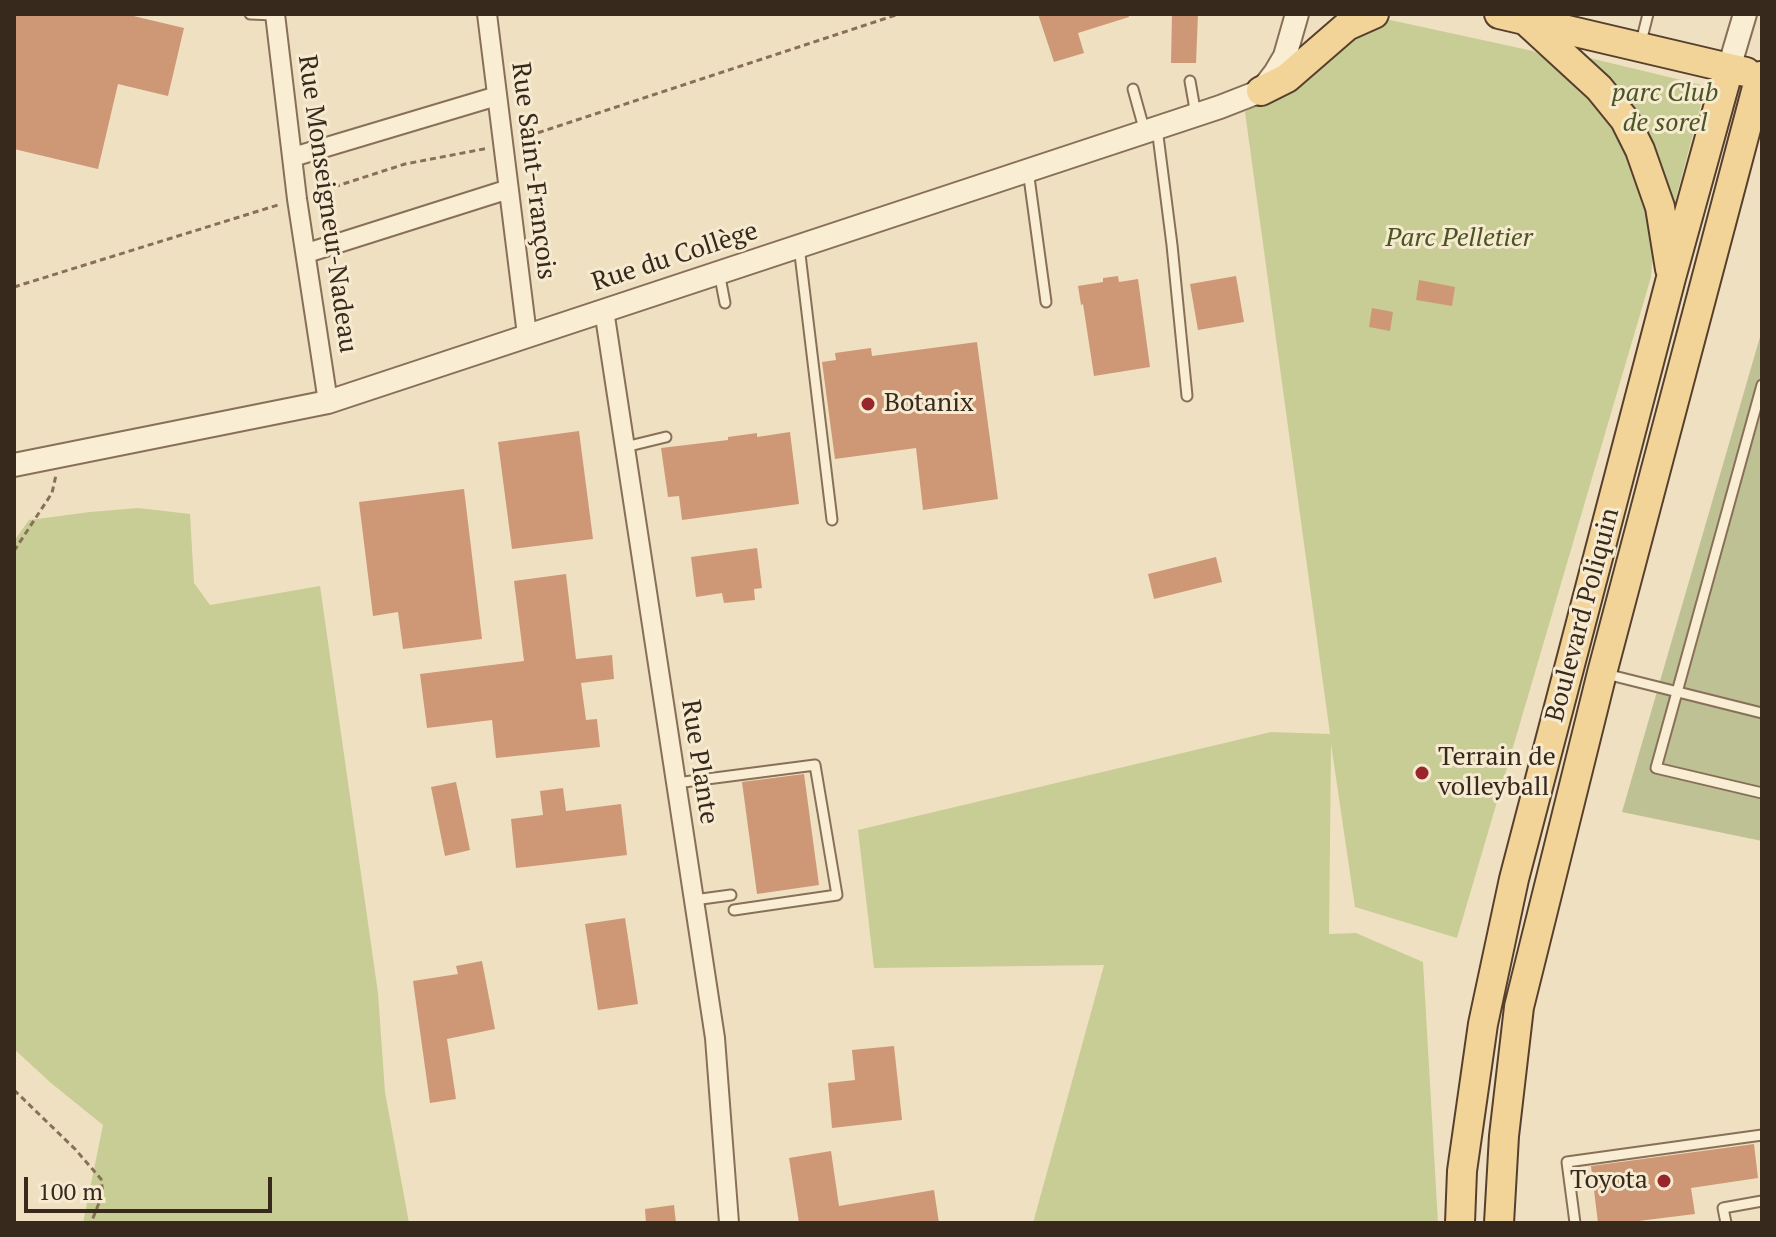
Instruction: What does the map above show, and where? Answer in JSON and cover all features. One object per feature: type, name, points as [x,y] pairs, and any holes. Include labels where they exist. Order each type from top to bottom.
[{"type":"main road","points":[[1261,91],[1287,78],[1347,26],[1374,14]]},
{"type":"main road","points":[[1512,17],[1566,22],[1640,47],[1761,74]]},
{"type":"main road","points":[[1512,17],[1599,88],[1625,120],[1640,150],[1660,207],[1671,278]]},
{"type":"main road","name":"Boulevard Poliquin","points":[[1460,1223],[1462,1171],[1483,1024],[1514,879],[1729,68]]},
{"type":"main road","name":"Boulevard Poliquin","points":[[1499,1223],[1504,1136],[1519,1007],[1602,673],[1761,74]]},
{"type":"main road","points":[[1727,202],[1762,130]]},
{"type":"street","name":"Rue Saint-François","points":[[487,14],[527,335]]},
{"type":"street","points":[[1261,91],[1285,56],[1297,14]]},
{"type":"street","name":"Boulevard Poliquin","points":[[1729,68],[1745,14]]},
{"type":"street","name":"Rue Monseigneur-Nadeau","points":[[275,15],[297,199],[328,402]]},
{"type":"street","name":"Rue du Collège","points":[[14,465],[328,402],[1261,91]]},
{"type":"street","points":[[293,157],[497,96]]},
{"type":"street","points":[[307,253],[509,189]]},
{"type":"street","name":"Rue Plante","points":[[604,310],[715,1038],[729,1223]]},
{"type":"lane","points":[[250,14],[275,15]]},
{"type":"lane","points":[[1640,47],[1648,14]]},
{"type":"lane","points":[[1190,81],[1196,115]]},
{"type":"lane","points":[[1133,89],[1151,130],[1172,245],[1187,396]]},
{"type":"lane","points":[[1028,170],[1046,302]]},
{"type":"lane","points":[[799,246],[832,520]]},
{"type":"lane","points":[[719,272],[725,303]]},
{"type":"lane","points":[[1762,385],[1656,768],[1762,793]]},
{"type":"lane","points":[[625,447],[666,437]]},
{"type":"lane","points":[[1602,673],[1762,713]]},
{"type":"lane","points":[[676,783],[815,765],[837,895],[734,910]]},
{"type":"lane","points":[[694,900],[731,895]]},
{"type":"lane","points":[[1575,1223],[1567,1162],[1762,1135]]},
{"type":"lane","points":[[1726,1223],[1723,1208],[1762,1201]]},
{"type":"path","points":[[14,287],[405,164],[503,145],[899,14]]},
{"type":"path","points":[[14,551],[52,493],[57,470]]},
{"type":"path","points":[[14,1090],[101,1179],[103,1193],[91,1223]]},
{"type":"green space","name":"Parc Pelletier","points":[[1381,18],[1533,51],[1584,80],[1622,124],[1655,224],[1651,277],[1457,938],[1355,907],[1331,744],[1329,934],[1356,933],[1423,962],[1438,1223],[1033,1223],[1104,965],[874,968],[858,830],[1271,732],[1330,734],[1245,112]]},
{"type":"green space","name":"parc Club de sorel","points":[[1569,53],[1706,86],[1670,220]]},
{"type":"green space","points":[[1762,330],[1762,841],[1622,812]]},
{"type":"green space","points":[[138,508],[190,514],[194,583],[210,605],[320,586],[378,993],[385,1092],[409,1223],[83,1223],[103,1125],[14,1049],[14,541],[29,520]]},
{"type":"building","points":[[14,14],[125,14],[184,28],[168,96],[118,84],[98,169],[14,149]]},
{"type":"building","points":[[1038,14],[1128,14],[1129,17],[1078,33],[1084,53],[1054,62]]},
{"type":"building","points":[[1172,14],[1198,14],[1196,63],[1171,63]]},
{"type":"building","points":[[1118,276],[1119,282],[1138,279],[1150,367],[1094,376],[1078,286]]},
{"type":"building","points":[[1236,276],[1244,322],[1198,330],[1190,284]]},
{"type":"building","points":[[1419,280],[1455,287],[1452,306],[1416,300]]},
{"type":"building","points":[[1372,308],[1393,312],[1390,331],[1369,327]]},
{"type":"building","points":[[977,342],[998,499],[923,510],[916,448],[835,459],[822,362],[836,360],[835,353],[871,348],[872,356]]},
{"type":"building","points":[[579,431],[593,539],[512,549],[498,442]]},
{"type":"building","points":[[790,432],[799,504],[682,520],[679,496],[668,497],[661,448],[728,440],[728,437],[757,433],[757,437]]},
{"type":"building","points":[[464,489],[482,639],[403,649],[398,612],[373,616],[359,502]]},
{"type":"building","points":[[757,548],[762,588],[754,589],[755,600],[724,603],[722,593],[696,597],[691,557]]},
{"type":"building","points":[[1216,557],[1222,582],[1154,599],[1148,574]]},
{"type":"building","points":[[566,574],[576,659],[612,655],[614,679],[581,683],[586,720],[597,719],[600,747],[496,758],[492,720],[427,728],[420,674],[524,661],[514,581]]},
{"type":"building","points":[[804,774],[819,885],[757,894],[742,782]]},
{"type":"building","points":[[456,782],[470,850],[445,856],[431,787]]},
{"type":"building","points":[[563,788],[566,811],[621,804],[627,855],[516,868],[511,819],[543,815],[540,791]]},
{"type":"building","points":[[625,918],[638,1004],[598,1010],[585,924]]},
{"type":"building","points":[[482,961],[495,1029],[447,1039],[456,1099],[430,1103],[413,981],[458,974],[456,966]]},
{"type":"building","points":[[894,1046],[902,1120],[832,1128],[828,1083],[855,1080],[852,1050]]},
{"type":"building","name":"Toyota","points":[[1754,1144],[1758,1178],[1691,1188],[1695,1214],[1598,1223],[1591,1166]]},
{"type":"building","points":[[831,1151],[839,1206],[934,1190],[939,1223],[799,1223],[789,1158]]},
{"type":"building","points":[[674,1205],[676,1223],[646,1223],[645,1209]]},
{"type":"place","name":"Botanix","points":[[868,404]]},
{"type":"place","name":"Terrain de volleyball","points":[[1422,773]]},
{"type":"place","name":"Toyota","points":[[1664,1181]]}]
